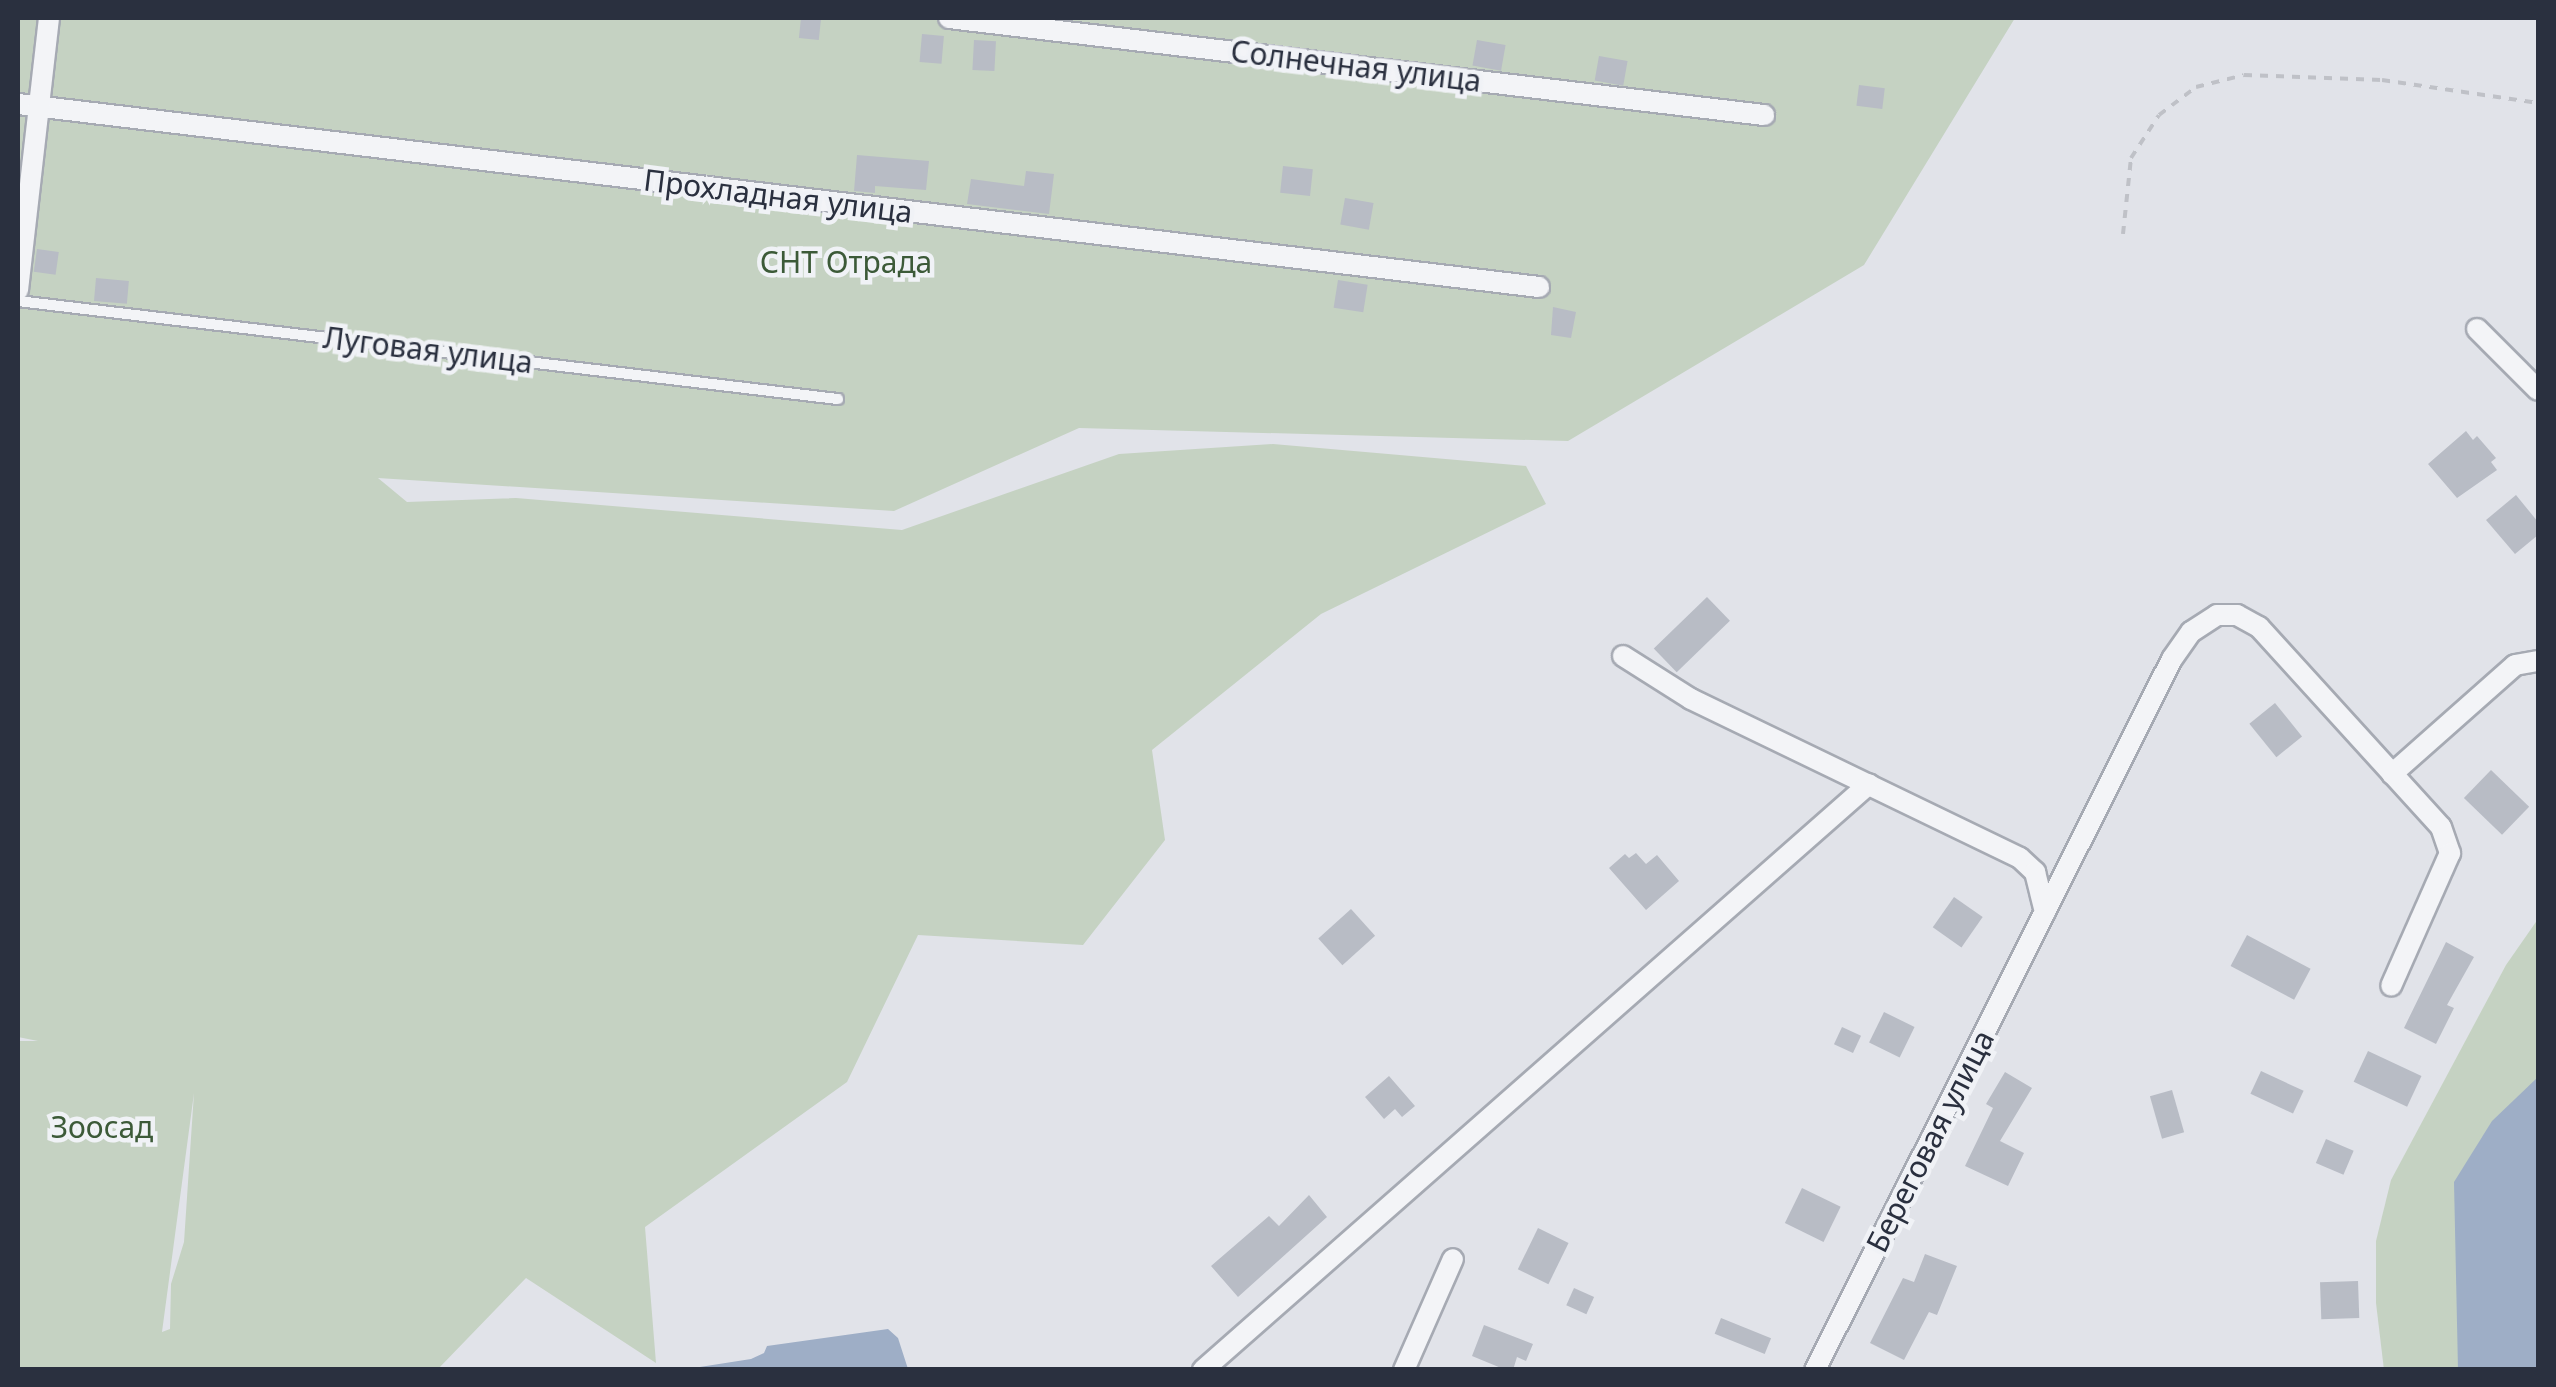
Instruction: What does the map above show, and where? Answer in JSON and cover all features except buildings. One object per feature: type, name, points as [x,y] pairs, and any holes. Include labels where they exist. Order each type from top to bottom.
[{"type":"street","points":[[18,290],[50,18]]},
{"type":"street","name":"Солнечная улица","points":[[949,18],[1764,116]]},
{"type":"street","name":"Прохладная улица","points":[[18,104],[1539,287]]},
{"type":"street","points":[[2478,329],[2538,390]]},
{"type":"street","name":"Береговая улица","points":[[1816,1370],[2172,660],[2191,632],[2217,615],[2237,614],[2259,628],[2392,774]]},
{"type":"street","points":[[1622,656],[1692,699],[2020,858],[2035,872],[2045,912]]},
{"type":"street","points":[[2392,986],[2450,853],[2441,827],[2392,774],[2515,665],[2538,661]]},
{"type":"street","points":[[1203,1370],[1869,784]]},
{"type":"street","points":[[1404,1370],[1453,1259]]},
{"type":"lane","name":"Луговая улица","points":[[18,301],[838,399]]},
{"type":"path","points":[[2123,234],[2131,158],[2159,115],[2196,87],[2244,76],[2382,80],[2538,103]]},
{"type":"green space","points":[[18,18],[2015,18],[1864,265],[1568,441],[1079,428],[894,511],[378,478],[407,502],[516,498],[902,530],[1119,454],[1273,444],[1526,466],[1546,504],[1321,614],[1152,750],[1165,840],[1083,945],[918,935],[847,1082],[645,1227],[656,1363],[526,1278],[438,1369],[18,1369],[18,1041],[38,1041],[18,1037]],"holes":[[[194,1093],[184,1242],[171,1284],[170,1329],[162,1332]]]},
{"type":"green space","points":[[2538,919],[2538,1369],[2384,1370],[2376,1303],[2376,1241],[2391,1180],[2506,965]]},
{"type":"water","points":[[2538,1077],[2538,1369],[2458,1369],[2454,1182],[2492,1121]]},
{"type":"water","points":[[888,1329],[898,1338],[908,1369],[687,1369],[751,1359],[764,1353],[767,1346]]},
{"type":"park label","name":"СНТ Отрада","points":[[846,262]]},
{"type":"park label","name":"Зоосад","points":[[102,1127]]}]
